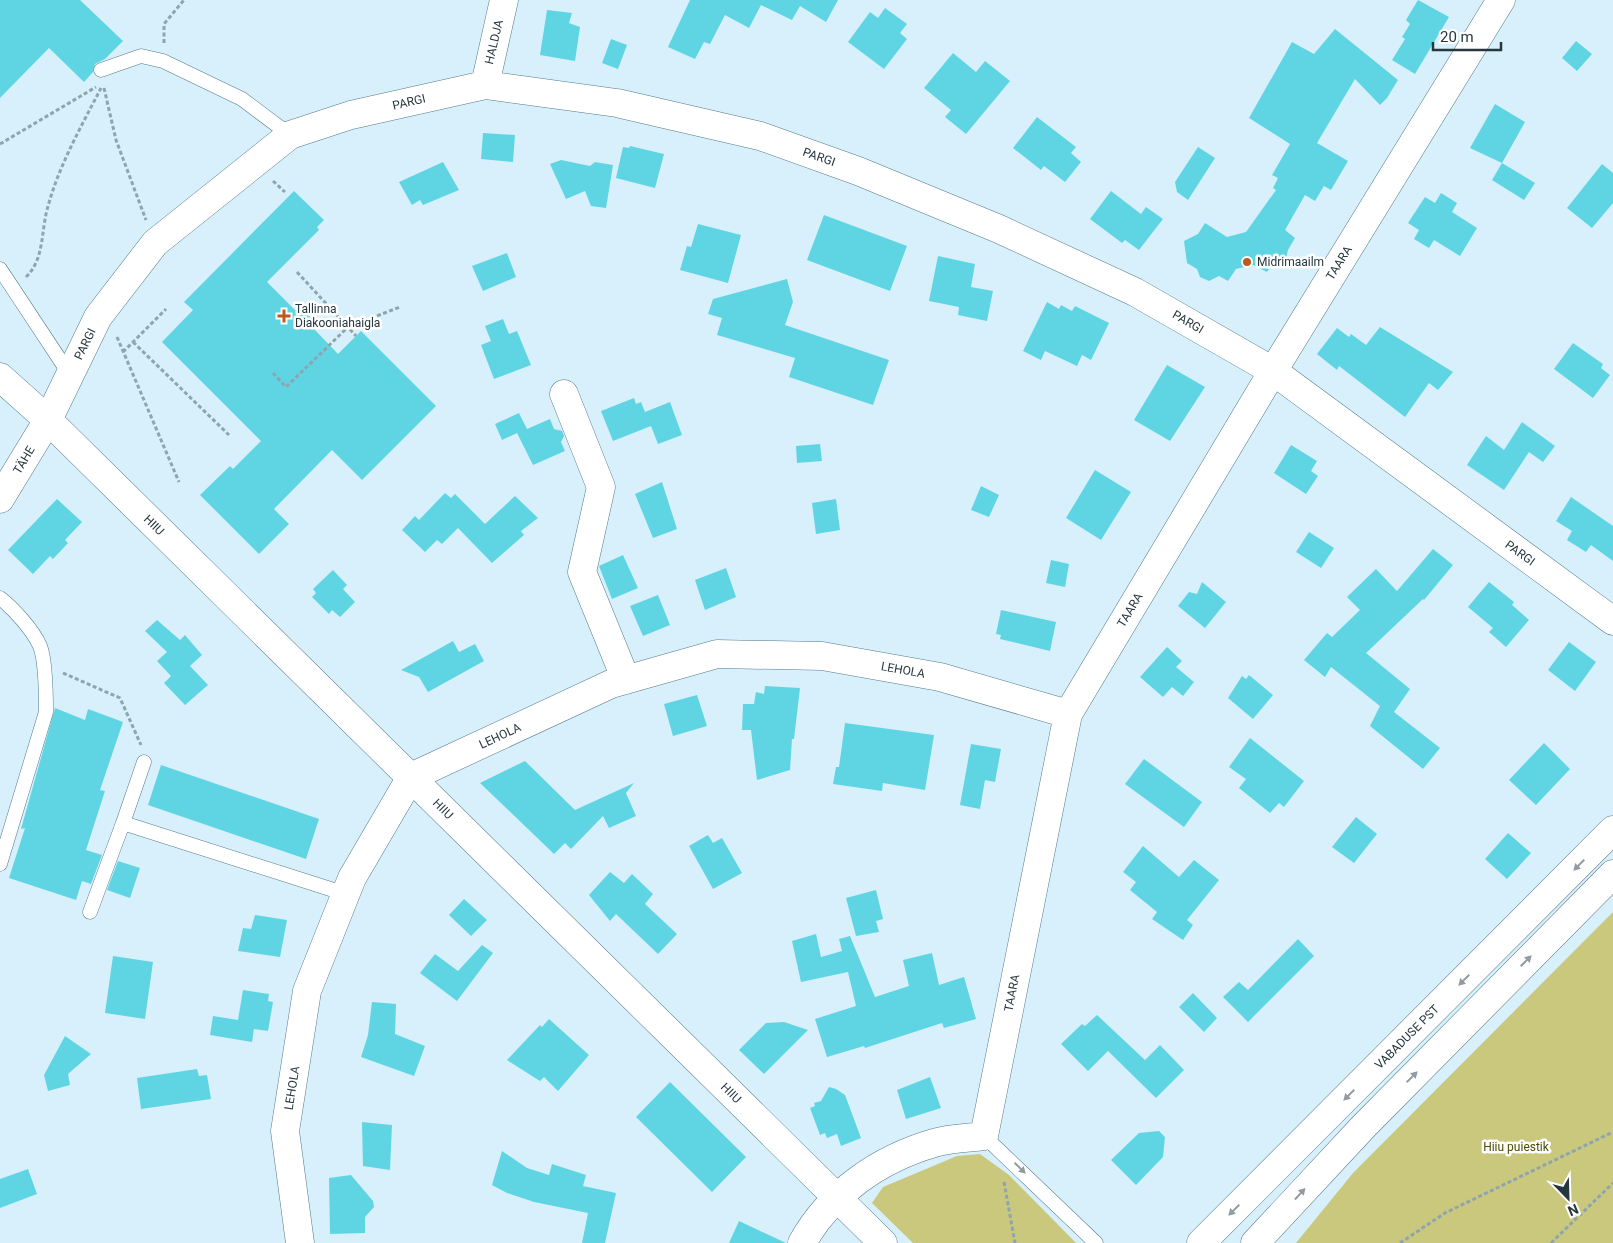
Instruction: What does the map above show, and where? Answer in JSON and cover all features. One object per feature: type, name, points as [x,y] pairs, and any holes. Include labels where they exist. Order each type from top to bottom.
[{"type":"main road","name":"HALDJA","points":[[484,85],[504,0]]},
{"type":"main road","name":"TAARA","points":[[991,1142],[1068,714],[1273,371],[1501,0]]},
{"type":"main road","name":"PARGI","points":[[48,420],[98,317],[155,243],[290,135],[351,115],[484,85],[617,103],[760,136],[858,171],[999,228],[1135,292],[1273,371],[1613,621]]},
{"type":"main road","name":"HIIU","points":[[0,377],[48,420],[883,1243]]},
{"type":"main road","points":[[564,394],[601,487],[582,572],[626,680]]},
{"type":"main road","name":"TÄHE","points":[[0,499],[48,420]]},
{"type":"main road","name":"LEHOLA","points":[[300,1243],[285,1131],[307,991],[352,878],[411,777],[611,684],[717,654],[822,656],[940,677],[1068,714]]},
{"type":"main road","name":"VABADUSE PST","points":[[1201,1243],[1613,830]]},
{"type":"main road","points":[[1255,1243],[1364,1126],[1613,874]]},
{"type":"main road","points":[[802,1243],[810,1229],[836,1197],[861,1177],[888,1160],[935,1142],[991,1142]]},
{"type":"lane","points":[[102,76],[141,56],[163,61],[242,99],[290,135]]},
{"type":"lane","points":[[0,269],[70,375]]},
{"type":"lane","points":[[0,598],[13,608],[40,646],[46,689],[46,712],[0,864]]},
{"type":"lane","points":[[90,912],[144,762]]},
{"type":"lane","points":[[123,823],[346,894]]},
{"type":"lane","points":[[991,1142],[1096,1243]]},
{"type":"path","points":[[163,61],[164,24],[184,0]]},
{"type":"path","points":[[0,144],[102,76]]},
{"type":"path","points":[[102,76],[116,140],[155,243]]},
{"type":"path","points":[[12,285],[27,276],[38,262],[47,210],[62,168],[102,76]]},
{"type":"path","points":[[267,174],[285,192]]},
{"type":"path","points":[[298,272],[356,336]]},
{"type":"path","points":[[273,373],[286,387],[348,327],[400,306]]},
{"type":"path","points":[[123,352],[166,309]]},
{"type":"path","points":[[114,331],[179,482]]},
{"type":"path","points":[[133,342],[229,435]]},
{"type":"path","points":[[42,664],[120,698],[143,750],[144,762]]},
{"type":"path","points":[[1400,1243],[1445,1212],[1613,1132]]},
{"type":"path","points":[[991,1142],[1015,1243]]},
{"type":"path","points":[[1551,1243],[1613,1183]]},
{"type":"green space","name":"Hiiu puiestik","points":[[1613,912],[1613,1243],[1296,1243],[1353,1173]]},
{"type":"green space","points":[[980,1154],[1009,1175],[1076,1243],[913,1243],[872,1203],[883,1187],[957,1156]]},
{"type":"building","points":[[0,0],[80,0],[123,41],[105,59],[95,64],[93,72],[84,82],[49,48],[0,98]]},
{"type":"building","points":[[690,0],[838,0],[826,22],[800,6],[792,20],[761,5],[749,28],[725,15],[710,44],[704,42],[695,59],[668,47]]},
{"type":"building","points":[[1418,0],[1449,17],[1415,74],[1392,60],[1405,39],[1402,37],[1410,24],[1406,20]]},
{"type":"building","points":[[885,8],[907,24],[900,33],[907,39],[884,69],[848,42],[870,12],[878,18]]},
{"type":"building","points":[[547,10],[572,13],[569,23],[580,27],[575,61],[540,55]]},
{"type":"building","points":[[1335,29],[1398,80],[1387,98],[1380,105],[1355,79],[1317,143],[1348,161],[1331,190],[1324,186],[1315,201],[1305,195],[1285,230],[1295,238],[1288,250],[1285,263],[1271,266],[1267,272],[1253,265],[1236,269],[1228,281],[1219,276],[1209,281],[1200,277],[1197,269],[1187,263],[1184,241],[1198,234],[1205,223],[1227,237],[1246,232],[1276,190],[1273,188],[1278,178],[1272,175],[1290,144],[1249,118],[1292,42],[1314,54]]},
{"type":"building","points":[[611,39],[627,45],[618,69],[602,63]]},
{"type":"building","points":[[1576,41],[1592,54],[1577,71],[1562,58]]},
{"type":"building","points":[[953,53],[976,72],[985,61],[1010,81],[966,134],[945,117],[951,110],[924,88]]},
{"type":"building","points":[[1495,104],[1525,122],[1502,163],[1470,148]]},
{"type":"building","points":[[1037,117],[1076,147],[1071,153],[1081,162],[1065,182],[1044,166],[1041,170],[1013,148]]},
{"type":"building","points":[[483,133],[515,135],[513,162],[481,159]]},
{"type":"building","points":[[630,146],[664,154],[655,188],[616,178],[623,147],[629,148]]},
{"type":"building","points":[[1198,147],[1215,158],[1188,200],[1177,192],[1175,182]]},
{"type":"building","points":[[561,160],[590,166],[595,162],[613,165],[606,208],[591,206],[585,191],[566,199],[550,164]]},
{"type":"building","points":[[443,162],[459,190],[423,205],[420,200],[412,205],[399,182]]},
{"type":"building","points":[[1502,163],[1535,183],[1524,200],[1492,180]]},
{"type":"building","points":[[1602,164],[1613,173],[1613,203],[1592,228],[1567,208]]},
{"type":"building","points":[[294,191],[324,220],[317,227],[319,230],[267,282],[295,310],[299,306],[318,325],[314,329],[338,354],[361,331],[436,406],[362,480],[332,450],[274,509],[289,524],[259,554],[200,495],[230,466],[233,469],[261,441],[162,342],[193,310],[184,302]]},
{"type":"building","points":[[1111,191],[1141,214],[1146,207],[1163,219],[1139,250],[1125,240],[1122,243],[1090,219]]},
{"type":"building","points":[[1441,193],[1457,203],[1452,212],[1477,228],[1460,256],[1434,240],[1429,248],[1414,239],[1419,230],[1408,223],[1425,197],[1435,203]]},
{"type":"building","points":[[824,215],[907,246],[890,291],[807,260]]},
{"type":"building","points":[[698,224],[741,235],[728,283],[680,270],[687,246],[691,247]]},
{"type":"building","points":[[507,253],[516,277],[483,291],[472,266]]},
{"type":"building","points":[[938,256],[975,264],[971,287],[993,291],[987,321],[958,315],[959,307],[929,301]]},
{"type":"building","points":[[787,279],[793,302],[785,325],[889,360],[873,405],[789,377],[795,358],[717,335],[722,318],[708,314],[713,299]]},
{"type":"building","points":[[1047,302],[1059,309],[1061,305],[1072,311],[1075,306],[1109,323],[1091,360],[1082,355],[1077,366],[1045,351],[1041,360],[1023,351]]},
{"type":"building","points":[[503,319],[509,334],[517,331],[531,365],[494,379],[481,345],[491,341],[485,326]]},
{"type":"building","points":[[1380,327],[1453,372],[1438,390],[1429,383],[1405,417],[1339,366],[1337,370],[1317,354],[1337,328],[1349,337],[1351,334],[1366,345]]},
{"type":"building","points":[[1573,343],[1603,364],[1601,368],[1610,375],[1593,398],[1554,369]]},
{"type":"building","points":[[1167,365],[1205,387],[1170,441],[1134,420]]},
{"type":"building","points":[[634,398],[636,404],[641,402],[645,412],[670,402],[682,435],[658,444],[651,426],[613,441],[601,411]]},
{"type":"building","points":[[519,413],[527,429],[550,419],[554,429],[562,431],[564,436],[561,442],[565,451],[533,465],[517,433],[502,440],[495,424]]},
{"type":"building","points":[[1522,422],[1555,446],[1543,462],[1529,452],[1504,490],[1467,465],[1486,436],[1504,450]]},
{"type":"building","points":[[820,444],[822,461],[797,463],[796,446]]},
{"type":"building","points":[[1291,445],[1317,461],[1311,471],[1318,476],[1306,494],[1274,473]]},
{"type":"building","points":[[1095,470],[1131,492],[1101,540],[1066,518]]},
{"type":"building","points":[[662,482],[677,529],[653,538],[635,494]]},
{"type":"building","points":[[981,486],[999,495],[989,517],[971,510]]},
{"type":"building","points":[[445,493],[451,498],[455,494],[485,524],[515,496],[538,518],[521,531],[524,535],[492,563],[458,528],[442,544],[437,540],[425,552],[402,530],[415,516],[419,520]]},
{"type":"building","points":[[1571,497],[1613,526],[1613,561],[1591,545],[1586,552],[1567,540],[1572,531],[1556,521]]},
{"type":"building","points":[[57,499],[82,522],[65,540],[68,543],[53,559],[50,556],[33,574],[8,550]]},
{"type":"building","points":[[836,499],[840,530],[816,534],[812,503]]},
{"type":"building","points":[[1309,532],[1334,548],[1321,568],[1296,552]]},
{"type":"building","points":[[1433,549],[1453,565],[1424,600],[1366,653],[1410,689],[1394,712],[1440,748],[1423,769],[1370,726],[1380,706],[1331,667],[1325,677],[1304,660],[1327,633],[1332,637],[1360,610],[1347,597],[1376,569],[1397,591]]},
{"type":"building","points":[[623,555],[638,588],[612,599],[599,566]]},
{"type":"building","points":[[1051,560],[1069,564],[1065,587],[1046,583]]},
{"type":"building","points":[[726,568],[736,597],[705,610],[695,580]]},
{"type":"building","points":[[333,570],[347,585],[343,589],[355,602],[340,617],[332,610],[329,614],[312,597],[316,593],[313,589]]},
{"type":"building","points":[[1202,582],[1226,602],[1205,628],[1178,606],[1189,592],[1197,594]]},
{"type":"building","points":[[1489,582],[1514,602],[1512,605],[1529,620],[1506,647],[1489,632],[1493,628],[1468,607]]},
{"type":"building","points":[[658,595],[670,625],[643,636],[630,606]]},
{"type":"building","points":[[1001,610],[1056,622],[1050,651],[1000,639],[1001,635],[996,634]]},
{"type":"building","points":[[157,620],[180,640],[185,635],[202,655],[190,666],[208,685],[185,705],[164,683],[171,676],[157,661],[167,652],[145,631]]},
{"type":"building","points":[[453,641],[459,652],[475,644],[484,661],[428,692],[419,677],[401,670]]},
{"type":"building","points":[[1569,642],[1596,662],[1575,691],[1548,670]]},
{"type":"building","points":[[1167,647],[1182,661],[1176,667],[1194,682],[1183,696],[1172,687],[1163,697],[1140,677]]},
{"type":"building","points":[[1249,675],[1273,695],[1253,719],[1228,698],[1242,676],[1246,679]]},
{"type":"building","points":[[765,686],[800,688],[794,739],[792,739],[790,770],[757,780],[751,730],[742,730],[743,704],[754,704],[756,692],[764,694]]},
{"type":"building","points":[[697,695],[707,726],[673,736],[664,704]]},
{"type":"building","points":[[55,708],[85,720],[88,709],[123,722],[100,790],[105,791],[86,850],[102,855],[91,884],[82,881],[76,900],[9,878],[25,828],[21,829]]},
{"type":"building","points":[[845,723],[934,735],[925,790],[883,783],[882,791],[833,784],[836,767],[839,767]]},
{"type":"building","points":[[1250,738],[1304,781],[1284,807],[1279,803],[1270,813],[1239,788],[1246,779],[1229,767]]},
{"type":"building","points":[[1544,743],[1570,769],[1536,805],[1509,780]]},
{"type":"building","points":[[971,744],[1001,749],[995,782],[985,780],[980,809],[960,805]]},
{"type":"building","points":[[1144,759],[1202,802],[1184,827],[1125,784]]},
{"type":"building","points":[[525,761],[575,810],[634,783],[626,793],[636,816],[609,828],[603,816],[571,849],[565,843],[554,854],[480,783]]},
{"type":"building","points":[[161,765],[319,819],[306,859],[148,805]]},
{"type":"building","points":[[1356,817],[1377,834],[1354,863],[1332,847]]},
{"type":"building","points":[[1508,833],[1531,853],[1507,879],[1485,859]]},
{"type":"building","points":[[708,835],[713,843],[722,838],[742,873],[713,889],[689,846]]},
{"type":"building","points":[[1143,846],[1179,877],[1194,860],[1219,880],[1187,920],[1193,925],[1183,940],[1152,919],[1157,912],[1130,890],[1136,882],[1123,872]]},
{"type":"building","points":[[118,861],[140,868],[130,898],[107,890]]},
{"type":"building","points":[[610,872],[624,883],[632,874],[653,894],[645,904],[677,934],[658,954],[616,914],[610,921],[589,895]]},
{"type":"building","points":[[876,890],[883,919],[876,921],[879,932],[856,936],[846,898]]},
{"type":"building","points":[[464,899],[487,920],[471,936],[449,915]]},
{"type":"building","points":[[255,915],[287,920],[280,957],[238,951],[243,928],[251,929]]},
{"type":"building","points":[[816,934],[821,957],[842,951],[839,939],[850,936],[875,997],[909,986],[903,960],[932,953],[939,985],[964,977],[976,1019],[944,1028],[942,1023],[865,1048],[864,1046],[827,1057],[815,1019],[856,1006],[848,972],[801,982],[792,941]]},
{"type":"building","points":[[1298,939],[1314,956],[1248,1022],[1223,997],[1239,982],[1248,990]]},
{"type":"building","points":[[482,945],[493,953],[457,1001],[420,973],[435,954],[458,971]]},
{"type":"building","points":[[113,956],[153,962],[145,1019],[105,1013]]},
{"type":"building","points":[[243,990],[269,994],[268,1001],[273,1002],[268,1031],[254,1029],[252,1042],[210,1035],[213,1016],[238,1020]]},
{"type":"building","points":[[1193,993],[1217,1018],[1204,1032],[1179,1007]]},
{"type":"building","points":[[372,1002],[396,1004],[395,1034],[425,1046],[414,1076],[361,1057],[368,1035]]},
{"type":"building","points":[[1097,1015],[1145,1060],[1160,1045],[1184,1070],[1156,1098],[1108,1051],[1088,1071],[1061,1044],[1082,1024],[1085,1026]]},
{"type":"building","points":[[549,1019],[589,1055],[558,1091],[544,1077],[540,1081],[507,1060],[540,1025],[542,1027]]},
{"type":"building","points":[[784,1022],[808,1030],[764,1074],[739,1050],[766,1023]]},
{"type":"building","points":[[65,1036],[91,1054],[68,1074],[70,1085],[48,1091],[44,1075]]},
{"type":"building","points":[[197,1069],[199,1076],[207,1075],[211,1099],[141,1109],[137,1078]]},
{"type":"building","points":[[930,1077],[941,1108],[906,1119],[897,1090]]},
{"type":"building","points":[[670,1082],[746,1157],[712,1192],[636,1117]]},
{"type":"building","points":[[829,1087],[845,1095],[861,1138],[841,1146],[837,1134],[827,1138],[825,1133],[820,1135],[810,1108],[815,1106],[814,1103],[821,1101]]},
{"type":"building","points":[[362,1122],[392,1125],[390,1170],[363,1166]]},
{"type":"building","points":[[1159,1131],[1165,1137],[1163,1157],[1136,1185],[1111,1160],[1139,1133]]},
{"type":"building","points":[[502,1151],[527,1168],[549,1175],[552,1164],[586,1175],[583,1186],[616,1193],[605,1243],[582,1243],[588,1213],[534,1202],[507,1193],[492,1185]]},
{"type":"building","points":[[28,1169],[37,1194],[0,1208],[0,1179]]},
{"type":"building","points":[[351,1175],[373,1201],[374,1207],[365,1217],[365,1233],[330,1234],[329,1178]]},
{"type":"building","points":[[739,1221],[786,1243],[729,1243]]},
{"type":"place","name":"Midrimaailm","points":[[1247,262]]},
{"type":"place","name":"Tallinna Diakooniahaigla","points":[[284,316]]}]
